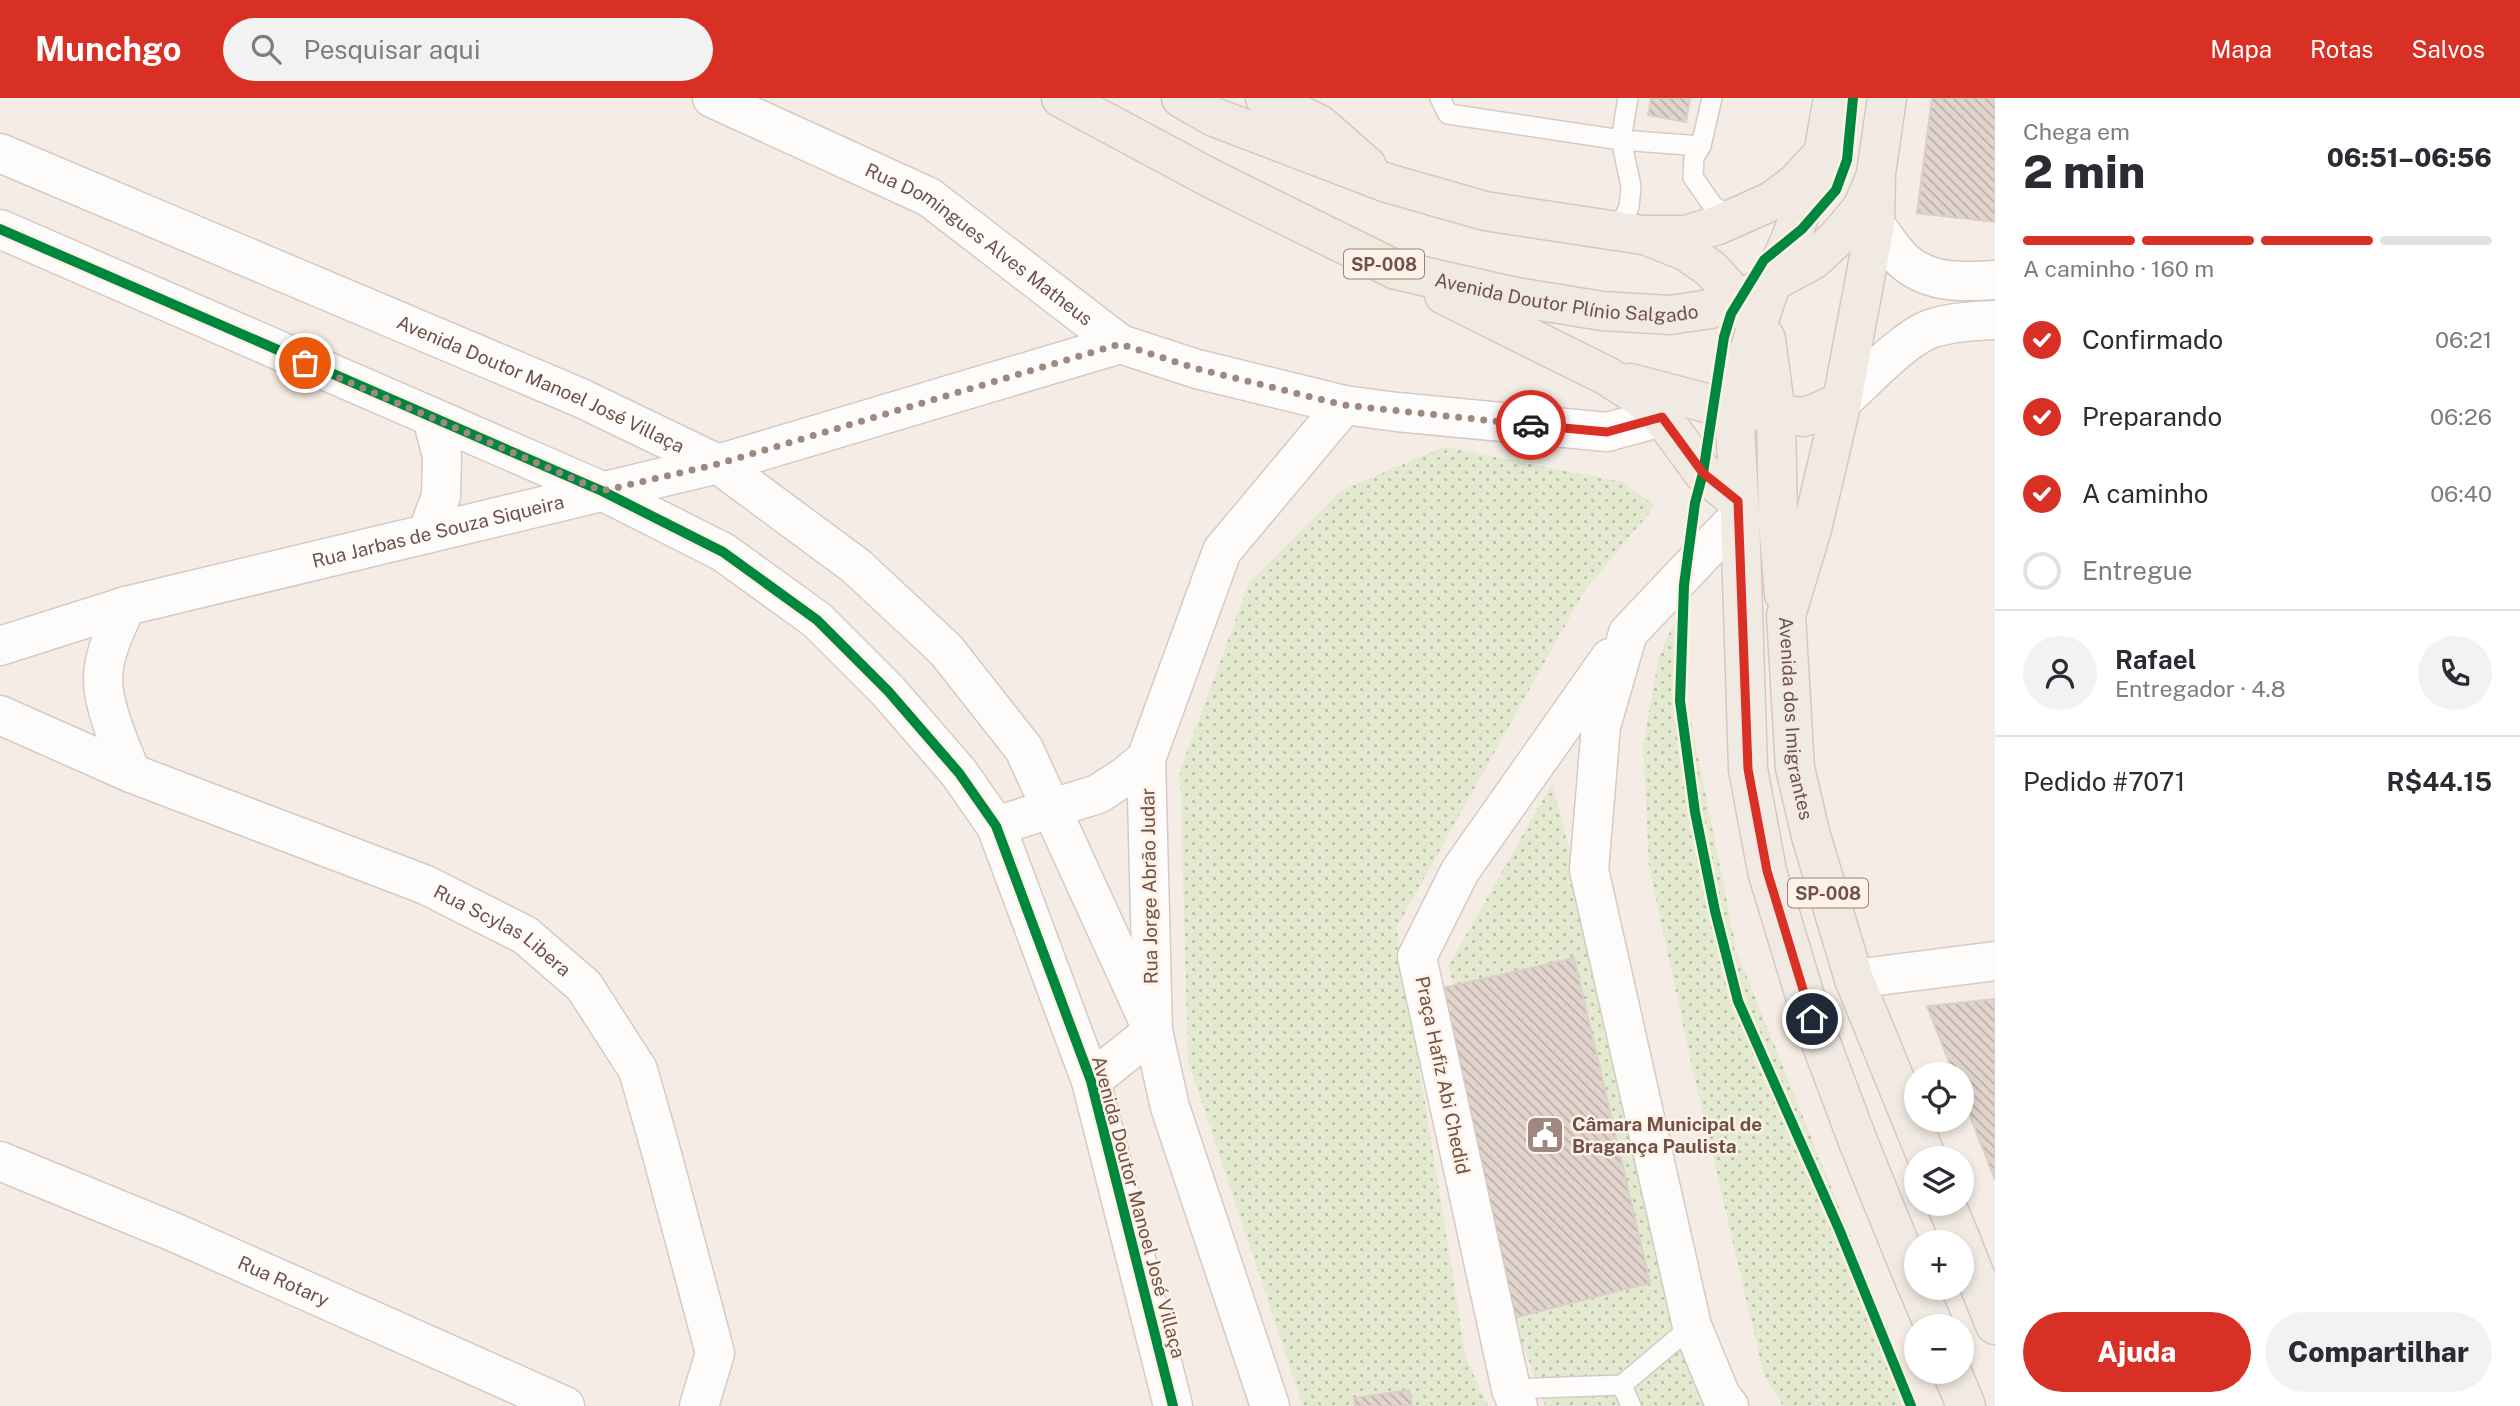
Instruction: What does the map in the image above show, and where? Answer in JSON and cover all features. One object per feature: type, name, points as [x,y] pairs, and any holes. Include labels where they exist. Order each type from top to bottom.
[{"type":"main road","name":"Avenida Doutor Plínio Salgado","points":[[1061,98],[1214,180],[1396,270],[1517,297],[1602,311],[1670,314],[1710,309],[1748,313],[1772,281],[1813,260],[1837,238],[1862,208],[1877,173]]},
{"type":"main road","name":"SP-008","points":[[1181,98],[1214,117],[1387,183],[1485,211],[1630,233],[1686,235],[1734,218]]},
{"type":"main road","points":[[1265,98],[1319,124],[1387,183]]},
{"type":"main road","points":[[1772,281],[1791,238],[1821,155],[1833,98]]},
{"type":"main road","name":"Avenida dos Imigrantes","points":[[1887,98],[1877,173],[1875,225],[1842,401],[1812,529],[1786,615],[1795,768],[1811,836],[1854,979],[1922,1146]]},
{"type":"main road","points":[[1734,218],[1773,201],[1796,183],[1821,155]]},
{"type":"main road","name":"SP-008","points":[[1630,233],[1685,251],[1710,269],[1748,313],[1766,339],[1776,414],[1778,522],[1786,615]]},
{"type":"main road","points":[[1396,270],[1607,376],[1638,396],[1662,417],[1703,473],[1739,508]]},
{"type":"main road","name":"SP-008","points":[[1748,313],[1743,369],[1734,408],[1748,769],[1767,871],[1812,1019],[1904,1254]]},
{"type":"main road","points":[[1607,376],[1642,387],[1734,408],[1803,417],[1816,414],[1842,401]]},
{"type":"main road","points":[[1974,1273],[1995,1325]]},
{"type":"main road","points":[[1957,1384],[1966,1406]]},
{"type":"street","name":"Rua Domingues Alves Matheus","points":[[712,98],[929,197],[1120,344],[1198,369],[1344,405],[1607,432],[1662,417]]},
{"type":"street","name":"Avenida Doutor Manoel José Villaça","points":[[0,153],[581,398],[718,464],[856,566],[946,650],[1024,749],[1153,1031]]},
{"type":"street","points":[[1875,225],[1905,262],[1928,276],[1961,282],[1995,280]]},
{"type":"street","name":"Avenida Doutor Manoel José Villaça","points":[[0,229],[602,491],[723,552],[817,620],[905,711],[959,773],[996,826],[1091,1082],[1173,1406]]},
{"type":"street","points":[[1842,401],[1904,345],[1928,329],[1959,322],[1995,320]]},
{"type":"street","name":"Rua Jarbas de Souza Siqueira","points":[[0,646],[126,606],[718,464],[1120,344]]},
{"type":"street","name":"Rua Jorge Abrão Judar","points":[[1270,1406],[1170,1107],[1153,1031],[1146,758],[1222,551],[1344,405]]},
{"type":"street","points":[[427,534],[441,496],[442,456],[432,418]]},
{"type":"street","name":"Praça Hafiz Abi Chedid","points":[[1515,1398],[1417,957],[1460,871],[1628,633],[1739,508]]},
{"type":"street","points":[[126,606],[110,642],[103,679],[109,711],[131,773]]},
{"type":"street","name":"Praça Hafiz Abi Chedid","points":[[1628,633],[1601,726],[1589,870],[1692,1326],[1721,1395],[1729,1406]]},
{"type":"street","name":"Rua Scylas Libera","points":[[0,715],[131,773],[426,885],[525,935],[584,986],[638,1070],[661,1151],[715,1353],[699,1406]]},
{"type":"street","points":[[996,826],[1098,794],[1146,758]]},
{"type":"street","points":[[1854,979],[1995,961]]},
{"type":"street","points":[[1091,1082],[1153,1031]]},
{"type":"street","name":"Rua Rotary","points":[[0,1161],[176,1233],[565,1406]]},
{"type":"lane","points":[[1440,98],[1448,114],[1621,140],[1701,146]]},
{"type":"lane","points":[[1628,98],[1621,140],[1631,186],[1630,233]]},
{"type":"lane","points":[[1712,98],[1701,146],[1694,158],[1693,177],[1713,206],[1734,218]]},
{"type":"lane","points":[[1515,1398],[1622,1385],[1692,1326]]},
{"type":"lane","points":[[1622,1385],[1631,1406]]},
{"type":"green space","points":[[1444,447],[1623,482],[1655,506],[1585,590],[1397,927],[1466,1358],[1488,1406],[1303,1406],[1188,1061],[1180,771],[1249,583],[1342,490]]},
{"type":"green space","points":[[1678,614],[1684,686],[1737,952],[1904,1369],[1904,1384],[1910,1384],[1919,1406],[1783,1406],[1764,1376],[1649,867],[1643,745],[1659,656]]},
{"type":"green space","points":[[1552,783],[1713,1406],[1545,1406],[1513,1318],[1449,965]]},
{"type":"building","points":[[1651,98],[1690,98],[1686,122],[1648,115]]},
{"type":"building","points":[[1932,98],[1995,98],[1995,222],[1917,213]]},
{"type":"building","name":"Câmara Municipal de Bragança Paulista","points":[[1574,958],[1650,1283],[1513,1318],[1443,988]]},
{"type":"building","points":[[1995,999],[1995,1180],[1974,1126],[1974,1062],[1949,1062],[1927,1006]]},
{"type":"building","points":[[1409,1390],[1412,1406],[1355,1406],[1354,1398]]},
{"type":"cycle path","points":[[1853,98],[1847,160],[1836,190],[1802,229],[1764,260],[1731,314],[1724,337],[1703,473],[1695,503],[1684,585],[1680,701],[1695,812],[1715,911],[1738,1001],[1839,1229],[1911,1406]]},
{"type":"cycle path","points":[[0,229],[602,491],[723,552],[817,620],[888,691],[959,773],[996,826],[1091,1081],[1173,1406]]},
{"type":"way so far","points":[[305,363],[602,491],[718,464],[1120,344],[1198,369],[1344,405],[1531,425]]},
{"type":"place","name":"Câmara Municipal de Bragança Paulista","points":[[1545,1135]]},
{"type":"route","points":[[1531,425],[1607,432],[1662,417],[1703,473],[1738,501],[1748,769],[1767,871],[1812,1019]]}]
